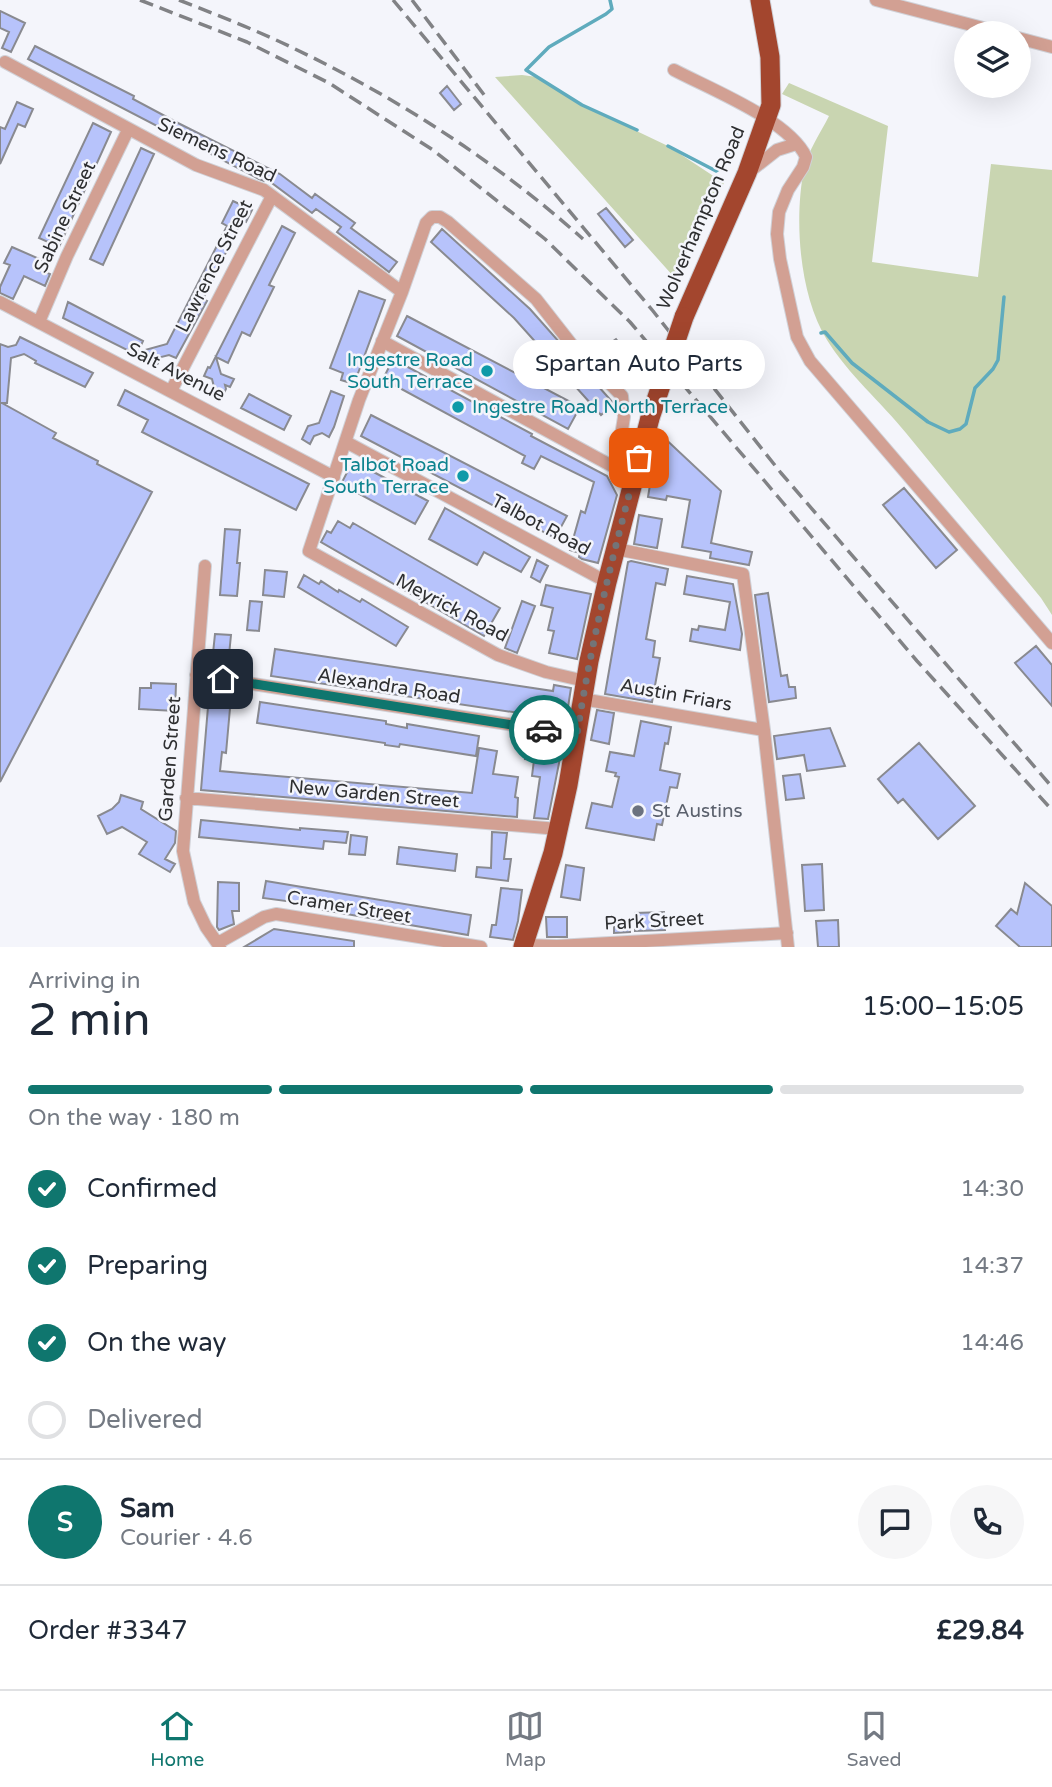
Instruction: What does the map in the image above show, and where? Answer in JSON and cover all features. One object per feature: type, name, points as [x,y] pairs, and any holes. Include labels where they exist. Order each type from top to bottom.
[{"type":"highway","name":"Wolverhampton Road","points":[[523,946],[558,829],[607,582],[650,418],[684,317],[747,173],[767,117],[772,87],[770,57],[760,0]]},
{"type":"street","points":[[876,0],[956,21]]},
{"type":"street","points":[[1031,41],[1052,47]]},
{"type":"street","name":"Siemens Road","points":[[5,62],[196,165],[264,190],[402,292]]},
{"type":"street","points":[[674,69],[767,117],[802,148],[806,157],[779,212],[777,234],[797,337],[810,361],[1052,643]]},
{"type":"street","name":"Sabine Street","points":[[38,322],[128,130]]},
{"type":"street","points":[[747,173],[777,150],[796,144]]},
{"type":"street","name":"Lawrence Street","points":[[171,391],[272,196]]},
{"type":"street","points":[[334,477],[426,223],[432,218],[448,222],[536,299],[572,345],[622,396],[624,417],[616,467]]},
{"type":"street","name":"Salt Avenue","points":[[0,302],[334,477]]},
{"type":"street","points":[[382,341],[634,478]]},
{"type":"street","name":"Talbot Road","points":[[345,442],[607,582]]},
{"type":"street","name":"Meyrick Road","points":[[334,477],[309,551],[477,646],[584,690]]},
{"type":"street","points":[[616,549],[743,574],[764,730],[788,947]]},
{"type":"street","name":"Garden Street","points":[[205,566],[184,851],[194,902],[206,927],[219,945]]},
{"type":"street","name":"Alexandra Road","points":[[195,675],[577,735]]},
{"type":"street","name":"Austin Friars","points":[[584,690],[764,730]]},
{"type":"street","name":"New Garden Street","points":[[186,798],[558,829]]},
{"type":"street","name":"Cramer Street","points":[[219,945],[264,917],[276,914],[481,947]]},
{"type":"street","name":"Park Street","points":[[523,946],[658,943],[787,933]]},
{"type":"green space","points":[[495,77],[537,77],[582,105],[668,146],[724,183],[674,277]]},
{"type":"green space","points":[[789,83],[888,126],[872,262],[978,277],[991,164],[1052,170],[1052,615],[906,433],[845,365],[818,322],[810,301],[801,256],[799,210],[806,162],[829,116],[782,94]]},
{"type":"building","points":[[0,11],[25,23],[11,52],[2,48],[9,32],[0,28]]},
{"type":"building","points":[[35,46],[280,174],[312,198],[315,194],[355,223],[351,228],[397,262],[389,272],[337,232],[341,227],[316,209],[312,213],[265,178],[264,181],[259,179],[28,59]]},
{"type":"building","points":[[447,86],[461,104],[454,110],[440,93]]},
{"type":"building","points":[[17,102],[33,109],[25,127],[18,124],[0,164],[0,127],[5,129]]},
{"type":"building","points":[[93,123],[111,132],[59,247],[39,238]]},
{"type":"building","points":[[141,148],[154,154],[103,265],[90,259]]},
{"type":"building","points":[[233,201],[252,210],[246,222],[242,220],[203,299],[207,301],[176,358],[169,355],[161,357],[157,365],[63,318],[68,302],[143,341],[138,352],[167,344],[227,226],[222,223]]},
{"type":"building","points":[[606,208],[633,240],[625,247],[598,214]]},
{"type":"building","points":[[282,226],[295,233],[269,285],[274,287],[250,336],[242,332],[228,363],[216,357],[221,374],[234,379],[230,387],[225,385],[221,399],[211,394],[214,387],[212,379],[204,376]]},
{"type":"building","points":[[442,229],[530,309],[614,404],[601,415],[514,318],[431,242]]},
{"type":"building","points":[[12,247],[44,261],[40,270],[50,274],[45,286],[24,276],[13,299],[0,293],[10,265],[4,263]]},
{"type":"building","points":[[359,291],[385,300],[354,384],[341,380],[343,373],[330,368]]},
{"type":"building","name":"Ingestre Road South Terrace","points":[[407,316],[580,407],[568,429],[397,336]]},
{"type":"building","points":[[20,337],[93,373],[85,387],[35,363],[36,361],[24,354],[11,358],[7,403],[2,403],[56,433],[53,438],[152,492],[0,782],[0,344],[8,347],[16,345]]},
{"type":"building","points":[[616,339],[645,376],[631,386],[602,349]]},
{"type":"building","points":[[393,359],[607,476],[617,495],[598,563],[582,559],[579,557],[580,553],[570,550],[581,511],[585,513],[594,482],[541,456],[534,469],[522,463],[525,456],[383,379]]},
{"type":"building","points":[[125,390],[309,484],[296,510],[142,432],[148,420],[118,405]]},
{"type":"building","points":[[331,391],[344,396],[334,427],[329,437],[322,433],[314,436],[310,444],[302,439],[308,426],[319,423]]},
{"type":"building","points":[[249,394],[291,416],[284,430],[241,408]]},
{"type":"building","name":"Talbot Road South Terrace","points":[[371,415],[567,516],[555,538],[361,436]]},
{"type":"building","points":[[659,433],[721,491],[711,543],[752,552],[749,565],[710,558],[711,552],[682,547],[690,500],[667,496],[666,500],[648,497],[652,473],[648,472]]},
{"type":"building","points":[[353,461],[428,501],[415,524],[341,484]]},
{"type":"building","points":[[904,488],[957,550],[936,568],[883,505]]},
{"type":"building","points":[[445,508],[530,557],[521,572],[484,552],[477,565],[429,539]]},
{"type":"building","points":[[639,515],[662,519],[657,548],[634,544]]},
{"type":"building","points":[[338,521],[350,528],[353,523],[500,608],[484,636],[321,542],[327,531],[331,533]]},
{"type":"building","points":[[225,529],[240,530],[237,596],[220,595]]},
{"type":"building","points":[[537,560],[548,566],[540,582],[531,577]]},
{"type":"building","points":[[628,562],[668,569],[665,585],[656,583],[646,639],[655,641],[653,657],[660,658],[652,702],[605,694]]},
{"type":"building","points":[[265,570],[287,572],[284,597],[263,595]]},
{"type":"building","points":[[304,575],[360,602],[362,599],[408,627],[396,646],[298,587]]},
{"type":"building","points":[[687,576],[733,584],[742,634],[740,650],[690,641],[692,629],[698,630],[699,626],[725,630],[730,602],[684,594]]},
{"type":"building","points":[[546,585],[591,594],[577,659],[549,653],[554,631],[548,630],[553,608],[541,605]]},
{"type":"building","points":[[768,593],[781,676],[787,675],[789,687],[795,687],[796,698],[769,702],[755,595]]},
{"type":"building","points":[[250,601],[262,602],[259,631],[247,630]]},
{"type":"building","points":[[522,601],[535,606],[517,653],[505,648]]},
{"type":"building","points":[[215,634],[231,635],[228,665],[212,663]]},
{"type":"building","points":[[1036,646],[1052,665],[1052,706],[1015,663]]},
{"type":"building","points":[[275,649],[553,691],[554,685],[571,688],[566,720],[271,676]]},
{"type":"building","points":[[151,683],[176,684],[175,711],[139,709],[140,688],[151,688]]},
{"type":"building","points":[[209,695],[231,697],[226,753],[222,752],[220,771],[472,793],[479,748],[497,751],[493,774],[518,777],[515,797],[518,798],[517,817],[201,790]]},
{"type":"building","points":[[260,702],[386,721],[386,724],[407,728],[407,724],[479,736],[476,756],[400,744],[399,747],[385,745],[257,723]]},
{"type":"building","points":[[597,710],[614,713],[609,744],[591,740]]},
{"type":"building","points":[[641,721],[671,727],[660,770],[680,774],[677,788],[670,787],[662,825],[657,824],[654,840],[586,828],[592,803],[612,807],[619,777],[615,776],[616,773],[606,771],[610,752],[634,756]]},
{"type":"building","points":[[830,728],[845,766],[807,771],[804,755],[777,759],[774,736]]},
{"type":"building","points":[[919,743],[975,806],[938,839],[903,799],[898,803],[878,779]]},
{"type":"building","points":[[546,745],[562,748],[548,819],[534,818],[540,777],[532,776],[534,760],[525,759],[527,746],[546,749]]},
{"type":"building","points":[[800,774],[804,798],[786,800],[783,776]]},
{"type":"building","points":[[121,795],[143,802],[141,809],[176,831],[175,843],[165,859],[175,864],[170,872],[139,854],[147,842],[122,827],[107,834],[98,816],[112,809],[119,802]]},
{"type":"building","points":[[201,820],[348,832],[346,843],[324,841],[323,849],[199,837]]},
{"type":"building","points":[[492,832],[507,833],[504,859],[511,859],[508,881],[476,877],[477,867],[491,868]]},
{"type":"building","points":[[351,835],[367,837],[365,855],[349,854]]},
{"type":"building","points":[[399,847],[457,854],[455,871],[397,864]]},
{"type":"building","points":[[822,864],[824,910],[805,911],[802,865]]},
{"type":"building","points":[[566,865],[584,868],[580,900],[561,897]]},
{"type":"building","points":[[266,881],[471,915],[468,935],[323,910],[324,906],[263,898]]},
{"type":"building","points":[[218,882],[239,883],[239,911],[232,911],[234,924],[219,930],[217,927]]},
{"type":"building","points":[[1025,883],[1052,906],[1052,947],[1020,947],[996,926],[1011,909],[1017,914]]},
{"type":"building","points":[[501,888],[522,890],[513,940],[490,937],[492,925],[496,925]]},
{"type":"building","points":[[664,912],[665,930],[635,931],[635,913]]},
{"type":"building","points":[[546,917],[567,917],[567,937],[547,937]]},
{"type":"building","points":[[838,920],[839,947],[818,947],[816,921]]},
{"type":"building","points":[[614,922],[630,922],[630,932],[614,933]]},
{"type":"building","points":[[274,929],[354,941],[354,947],[244,947]]},
{"type":"waterway","points":[[610,0],[612,9],[549,47],[526,70],[582,105],[637,130]]},
{"type":"waterway","points":[[668,146],[716,171],[722,167],[737,135]]},
{"type":"waterway","points":[[821,333],[825,332],[852,363],[928,422],[949,432],[966,424],[975,388],[998,360],[1004,297]]},
{"type":"railway","points":[[140,0],[247,42],[329,83],[433,150],[545,239],[630,322],[917,661],[1052,810]]},
{"type":"railway","points":[[179,0],[293,48],[370,88],[481,158],[583,239]]},
{"type":"railway","points":[[393,0],[653,311],[781,473],[1052,787]]},
{"type":"railway","points":[[412,0],[488,100]]},
{"type":"way so far","points":[[544,730],[577,735],[585,681],[601,608],[639,458]]},
{"type":"place","name":"Ingestre Road South Terrace","points":[[487,371]]},
{"type":"place","name":"Ingestre Road North Terrace","points":[[458,407]]},
{"type":"place","name":"Spartan Auto Parts","points":[[639,458]]},
{"type":"place","name":"Talbot Road South Terrace","points":[[463,476]]},
{"type":"place","name":"St Austins","points":[[638,811]]},
{"type":"route","points":[[223,679],[544,730]]}]
